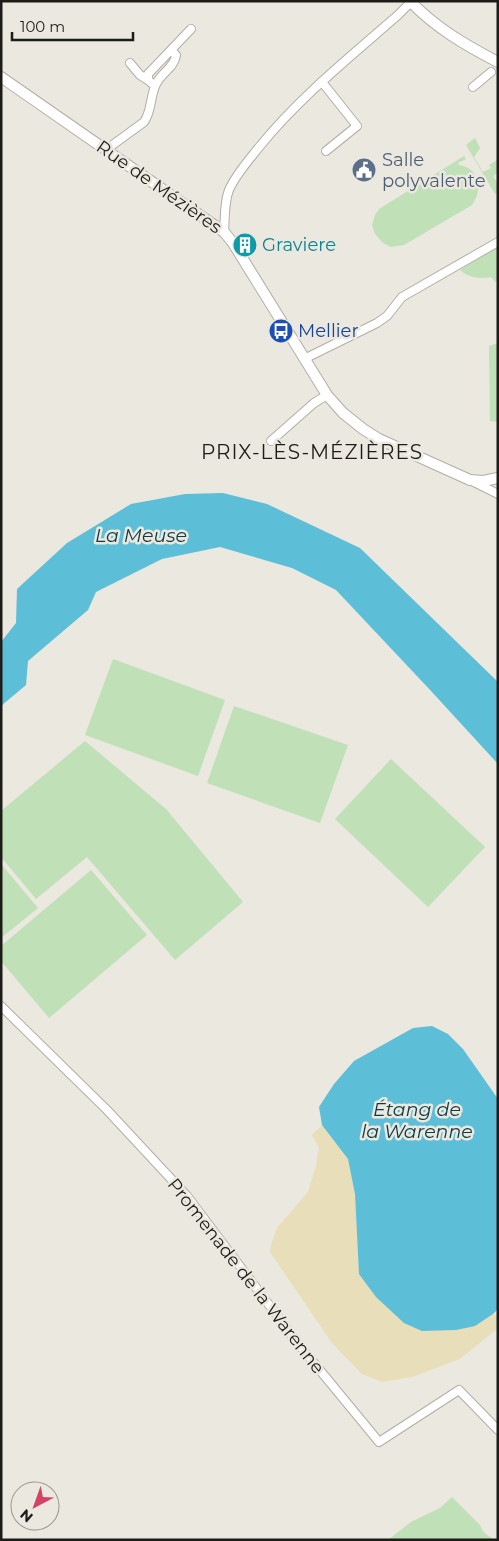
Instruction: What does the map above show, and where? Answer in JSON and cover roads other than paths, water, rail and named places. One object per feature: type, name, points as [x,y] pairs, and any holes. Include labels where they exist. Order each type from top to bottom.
[{"type":"street","points":[[224,232],[229,191],[244,165],[277,126],[322,82],[398,15],[410,1],[438,27],[498,62]]},
{"type":"street","points":[[148,80],[148,74],[191,29]]},
{"type":"street","points":[[106,149],[144,122],[148,117],[154,86],[176,60],[176,55],[172,51]]},
{"type":"street","points":[[130,63],[140,76],[154,86]]},
{"type":"street","points":[[473,87],[491,72]]},
{"type":"street","name":"Rue de Mézières","points":[[1,77],[224,232],[233,243],[327,395],[362,430],[470,480],[496,480]]},
{"type":"street","points":[[322,82],[357,126],[326,150]]},
{"type":"street","points":[[304,358],[377,323],[387,316],[402,297],[498,242]]},
{"type":"street","points":[[271,441],[314,403],[327,395]]},
{"type":"street","points":[[470,480],[498,494]]},
{"type":"street","name":"Promenade de la Warenne","points":[[1,1006],[107,1110],[187,1196],[300,1346],[379,1442],[459,1390],[498,1430]]},
{"type":"water","name":"La Meuse","points":[[223,493],[267,504],[360,548],[498,682],[498,764],[336,590],[292,568],[220,547],[162,559],[96,592],[88,610],[28,661],[26,685],[1,706],[1,642],[16,623],[17,589],[67,543],[131,504],[185,494]]},
{"type":"water","name":"Étang de la Warenne","points":[[432,1026],[448,1034],[463,1049],[498,1099],[498,1309],[475,1326],[456,1330],[422,1331],[404,1323],[376,1297],[359,1274],[355,1194],[348,1159],[322,1125],[319,1107],[334,1084],[354,1061],[413,1028]]},
{"type":"place","name":"Salle polyvalente","points":[[364,170]]},
{"type":"place","name":"Graviere","points":[[245,245]]},
{"type":"place","name":"Mellier","points":[[281,331]]},
{"type":"district","name":"PRIX-LÈS-MÉZIÈRES","points":[[312,452]]}]
